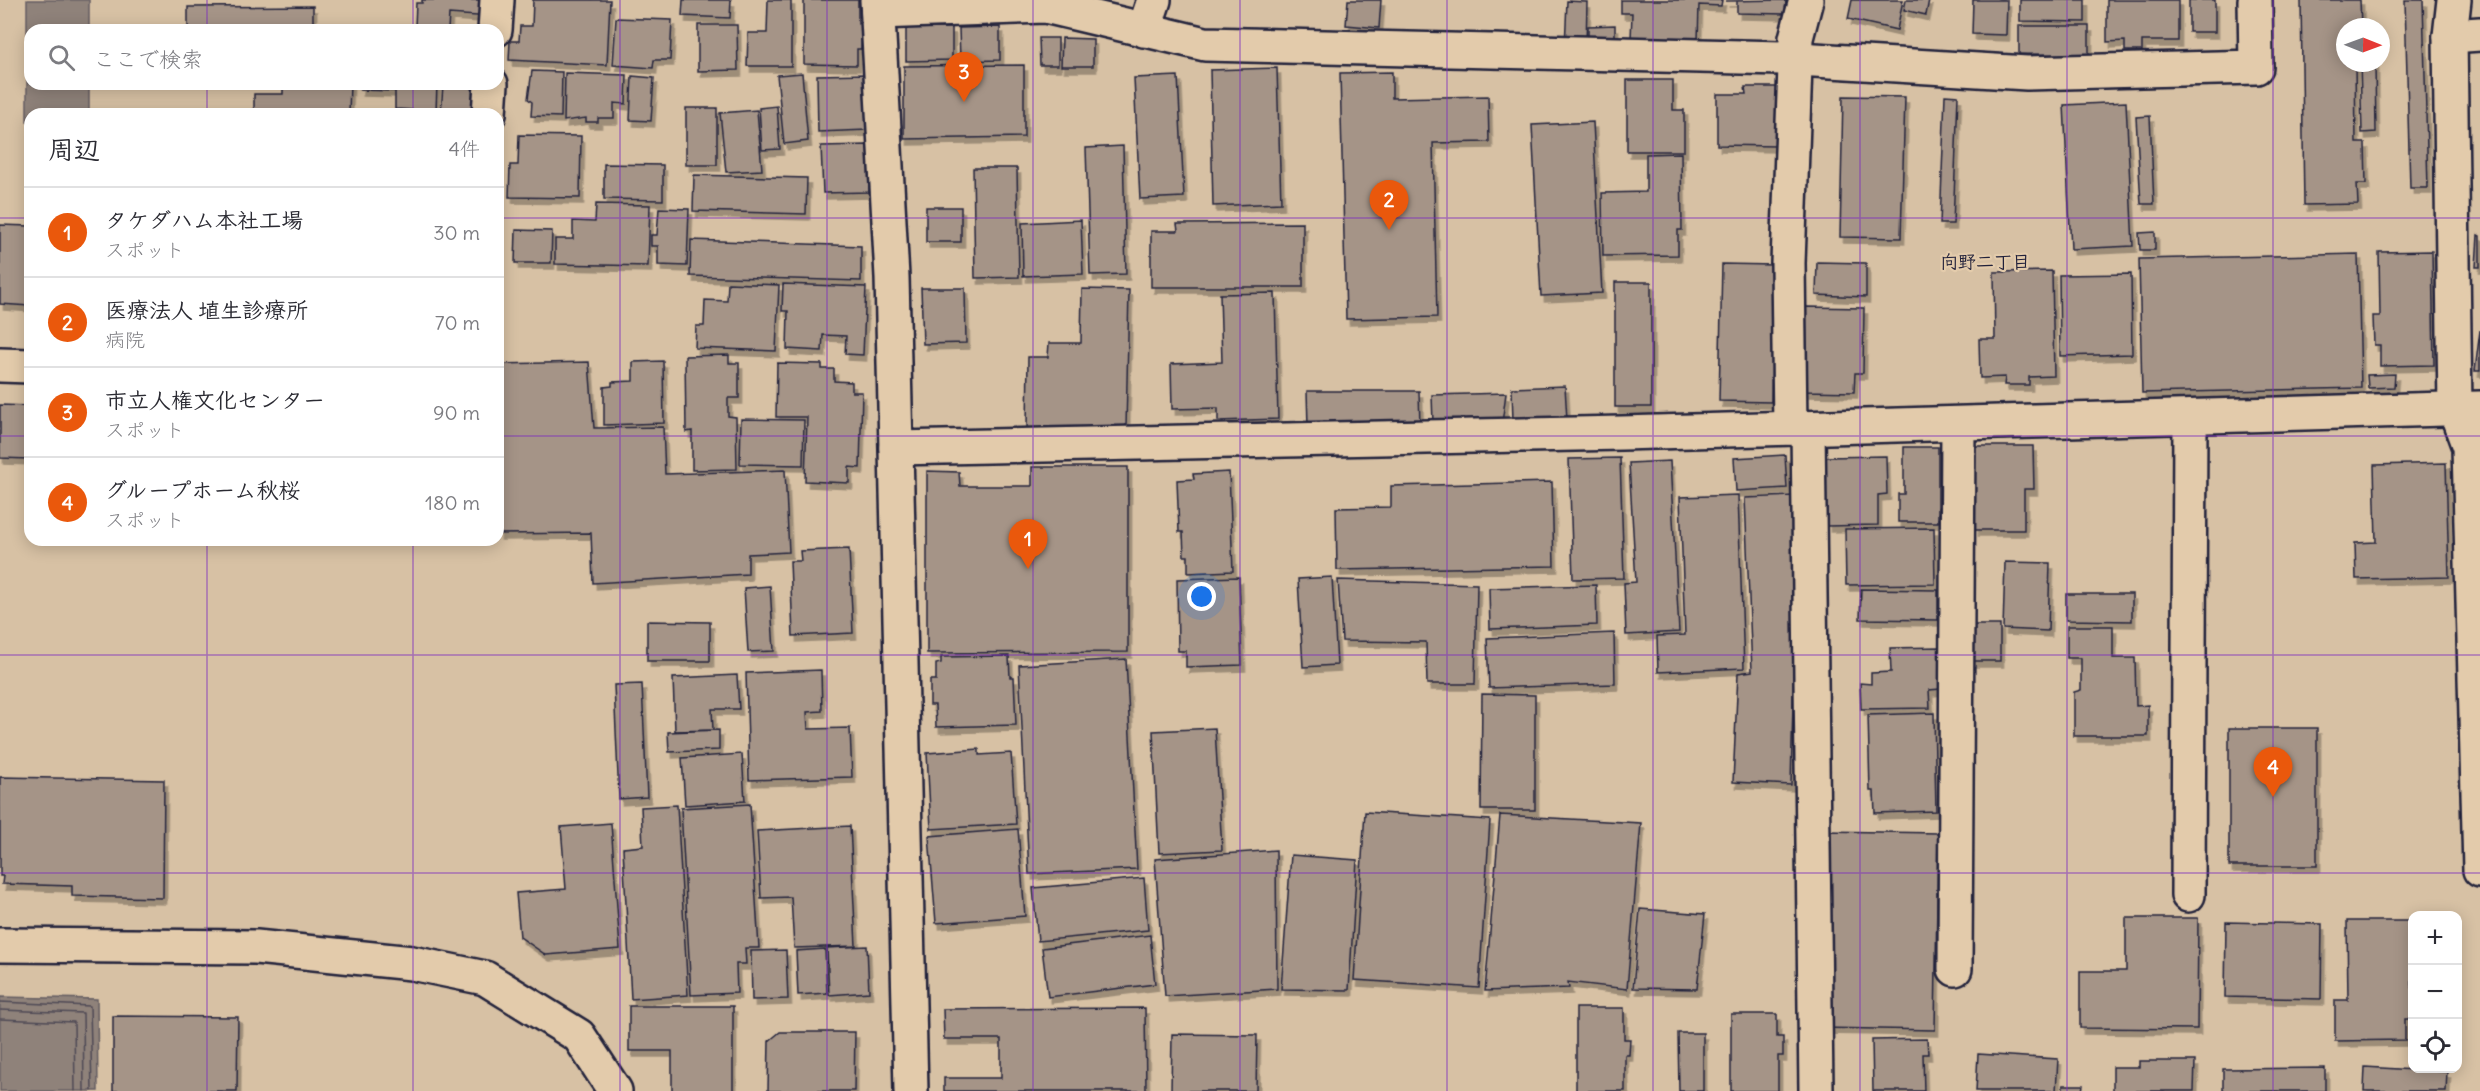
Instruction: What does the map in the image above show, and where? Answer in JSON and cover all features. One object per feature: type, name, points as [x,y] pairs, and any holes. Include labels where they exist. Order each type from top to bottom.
[{"type":"street","points":[[495,24],[497,0]]},
{"type":"street","points":[[1806,0],[1796,38],[1788,263],[1799,428],[1816,1091]]},
{"type":"street","points":[[911,1091],[892,277],[878,6],[1045,6],[1149,15],[1205,44],[1796,59],[2027,73],[2256,67],[2255,0]]},
{"type":"street","points":[[2454,0],[2465,35],[2468,408],[2480,870]]},
{"type":"street","points":[[489,108],[491,90]]},
{"type":"street","points":[[0,365],[24,366]]},
{"type":"street","points":[[896,448],[1958,424],[2468,408]]},
{"type":"street","points":[[2187,895],[2190,417]]},
{"type":"street","points":[[1955,969],[1958,424]]},
{"type":"street","points":[[0,945],[256,947],[412,963],[485,978],[579,1036],[615,1091]]},
{"type":"water","points":[[27,0],[89,0],[89,24],[27,24]]},
{"type":"water","points":[[27,90],[89,90],[89,108],[27,108]]},
{"type":"water","points":[[0,997],[97,999],[98,1091],[0,1091]]},
{"type":"building","points":[[422,0],[492,0],[491,17],[449,14],[448,24],[415,24],[416,3],[422,3]]},
{"type":"building","points":[[533,0],[610,0],[607,65],[509,60],[510,41],[519,41],[520,26],[532,26]]},
{"type":"building","points":[[683,0],[731,0],[730,18],[682,16]]},
{"type":"building","points":[[768,0],[791,0],[791,66],[747,66],[748,33],[767,33]]},
{"type":"building","points":[[804,0],[858,0],[858,24],[862,24],[861,49],[857,49],[857,65],[804,64]]},
{"type":"building","points":[[1348,0],[1381,0],[1379,28],[1346,25]]},
{"type":"building","points":[[1621,0],[1722,0],[1721,6],[1699,5],[1698,41],[1631,39],[1632,13],[1621,13]]},
{"type":"building","points":[[1786,0],[1785,14],[1737,13],[1737,1],[1725,1]]},
{"type":"building","points":[[1852,0],[1903,0],[1897,30],[1848,19]]},
{"type":"building","points":[[1906,0],[1929,0],[1926,15],[1904,10]]},
{"type":"building","points":[[1973,0],[2007,0],[2006,35],[1972,34]]},
{"type":"building","points":[[2020,0],[2085,0],[2085,22],[2020,21]]},
{"type":"building","points":[[2107,0],[2178,0],[2178,41],[2142,41],[2142,51],[2125,51],[2125,41],[2107,42]]},
{"type":"building","points":[[2189,0],[2215,0],[2215,32],[2189,32]]},
{"type":"building","points":[[2301,0],[2360,0],[2361,18],[2336,18],[2336,72],[2355,72],[2356,143],[2365,143],[2366,184],[2357,184],[2358,204],[2304,205]]},
{"type":"building","points":[[2405,0],[2423,0],[2428,188],[2410,188]]},
{"type":"building","points":[[1567,1],[1587,2],[1586,47],[1565,47]]},
{"type":"building","points":[[313,6],[313,24],[188,24],[188,7]]},
{"type":"building","points":[[616,18],[672,20],[670,60],[654,60],[653,68],[613,65]]},
{"type":"building","points":[[698,25],[737,25],[738,70],[698,71]]},
{"type":"building","points":[[1615,25],[1615,43],[1588,43],[1588,26]]},
{"type":"building","points":[[2019,26],[2089,26],[2089,55],[2019,54]]},
{"type":"building","points":[[1000,27],[1000,60],[960,61],[959,28]]},
{"type":"building","points":[[906,28],[952,28],[952,60],[906,61]]},
{"type":"building","points":[[1039,38],[1058,38],[1058,65],[1040,65]]},
{"type":"building","points":[[1062,38],[1093,39],[1093,66],[1061,66]]},
{"type":"building","points":[[1024,65],[1024,137],[904,139],[904,66]]},
{"type":"building","points":[[1277,68],[1281,203],[1213,206],[1210,70]]},
{"type":"building","points":[[532,71],[562,72],[561,117],[531,116],[532,102],[528,99]]},
{"type":"building","points":[[1392,72],[1392,98],[1488,96],[1489,142],[1433,143],[1437,317],[1346,319],[1340,73]]},
{"type":"building","points":[[2360,72],[2375,72],[2376,132],[2362,133]]},
{"type":"building","points":[[565,73],[627,75],[626,104],[614,103],[614,118],[598,118],[598,122],[586,122],[586,118],[564,121]]},
{"type":"building","points":[[802,73],[808,141],[784,144],[777,75]]},
{"type":"building","points":[[867,74],[868,130],[818,132],[817,75]]},
{"type":"building","points":[[632,76],[654,78],[651,121],[630,120]]},
{"type":"building","points":[[1178,76],[1184,197],[1140,199],[1134,78]]},
{"type":"building","points":[[1627,80],[1673,80],[1673,110],[1684,110],[1684,151],[1627,151]]},
{"type":"building","points":[[1745,87],[1777,87],[1776,146],[1717,145],[1717,94],[1746,94]]},
{"type":"building","points":[[283,90],[350,90],[349,108],[254,108],[254,94],[283,94]]},
{"type":"building","points":[[360,90],[437,90],[436,108],[395,108],[395,91]]},
{"type":"building","points":[[443,90],[483,90],[481,108],[441,108]]},
{"type":"building","points":[[1945,95],[1958,96],[1953,224],[1940,224]]},
{"type":"building","points":[[1843,96],[1905,97],[1901,238],[1840,237]]},
{"type":"building","points":[[2126,102],[2133,246],[2071,249],[2064,105]]},
{"type":"building","points":[[777,106],[780,149],[762,150],[759,108]]},
{"type":"building","points":[[686,108],[717,108],[717,165],[686,165]]},
{"type":"building","points":[[757,110],[762,170],[726,172],[720,113]]},
{"type":"building","points":[[2150,116],[2154,204],[2141,204],[2136,117]]},
{"type":"building","points":[[1593,122],[1602,293],[1541,296],[1532,125]]},
{"type":"building","points":[[519,135],[581,136],[580,198],[509,197],[510,165],[518,165]]},
{"type":"building","points":[[868,145],[869,192],[823,193],[821,146]]},
{"type":"building","points":[[1123,146],[1126,274],[1090,275],[1086,148]]},
{"type":"building","points":[[1681,153],[1682,230],[1678,230],[1678,255],[1603,256],[1602,193],[1646,192],[1646,154]]},
{"type":"building","points":[[604,164],[663,165],[663,200],[604,199]]},
{"type":"building","points":[[973,168],[1017,168],[1019,277],[975,278]]},
{"type":"building","points":[[694,175],[807,178],[806,214],[693,211]]},
{"type":"building","points":[[596,204],[650,205],[648,266],[555,264],[555,239],[573,239],[573,221],[595,222]]},
{"type":"building","points":[[926,207],[961,207],[961,242],[926,242]]},
{"type":"building","points":[[659,208],[689,209],[687,266],[658,265],[658,246],[651,246],[651,235],[657,235]]},
{"type":"building","points":[[1081,220],[1083,274],[1023,276],[1022,223]]},
{"type":"building","points":[[1303,223],[1303,287],[1151,287],[1151,231],[1178,231],[1177,224]]},
{"type":"building","points":[[0,225],[24,226],[24,306],[0,304]]},
{"type":"building","points":[[516,230],[552,231],[551,263],[515,263]]},
{"type":"building","points":[[2155,232],[2155,250],[2140,250],[2139,233]]},
{"type":"building","points":[[2478,235],[2480,236],[2480,267],[2476,267]]},
{"type":"building","points":[[691,240],[861,246],[861,281],[690,276]]},
{"type":"building","points":[[2432,251],[2434,365],[2380,366],[2380,345],[2374,345],[2373,316],[2380,316],[2379,252]]},
{"type":"building","points":[[2358,254],[2361,388],[2142,393],[2139,259]]},
{"type":"building","points":[[1817,262],[1866,263],[1866,297],[1816,295]]},
{"type":"building","points":[[1722,264],[1774,265],[1771,402],[1719,401]]},
{"type":"building","points":[[2052,271],[2054,376],[2029,377],[2029,385],[2004,385],[2005,377],[1980,378],[1979,339],[1995,339],[1994,272]]},
{"type":"building","points":[[2131,274],[2132,354],[2060,356],[2059,275]]},
{"type":"building","points":[[1615,282],[1651,282],[1651,407],[1615,407]]},
{"type":"building","points":[[728,283],[779,285],[776,351],[695,348],[696,326],[704,326],[705,300],[727,301]]},
{"type":"building","points":[[783,284],[866,287],[863,355],[845,354],[846,336],[823,335],[822,351],[787,349],[788,311],[782,311]]},
{"type":"building","points":[[921,288],[965,288],[966,343],[923,344]]},
{"type":"building","points":[[1082,289],[1129,290],[1126,429],[1027,428],[1028,357],[1048,357],[1049,343],[1081,343]]},
{"type":"building","points":[[1275,293],[1278,419],[1218,421],[1218,408],[1172,409],[1171,364],[1222,362],[1220,294]]},
{"type":"building","points":[[1806,307],[1864,308],[1863,373],[1855,373],[1854,392],[1805,391]]},
{"type":"building","points":[[2480,330],[2480,371],[2475,371]]},
{"type":"building","points":[[729,355],[729,363],[739,363],[739,398],[728,398],[728,416],[736,417],[737,469],[692,470],[692,431],[686,432],[685,356]]},
{"type":"building","points":[[663,361],[664,423],[604,425],[604,387],[612,386],[612,382],[633,381],[633,362]]},
{"type":"building","points":[[589,362],[594,428],[663,427],[665,474],[785,470],[789,552],[748,554],[748,574],[593,583],[591,533],[504,534],[504,364]]},
{"type":"building","points":[[777,363],[822,364],[822,369],[834,369],[834,381],[852,382],[852,392],[862,392],[860,468],[849,467],[849,483],[805,481],[807,417],[776,417]]},
{"type":"building","points":[[2395,374],[2394,387],[2368,388],[2367,375]]},
{"type":"building","points":[[1565,386],[1567,420],[1513,421],[1512,388]]},
{"type":"building","points":[[1307,391],[1419,391],[1420,426],[1308,426]]},
{"type":"building","points":[[1506,393],[1502,423],[1433,424],[1432,395]]},
{"type":"building","points":[[0,405],[24,406],[24,459],[0,458]]},
{"type":"building","points":[[741,419],[804,420],[803,465],[740,464]]},
{"type":"building","points":[[1971,446],[2033,446],[2034,489],[2024,489],[2024,530],[1975,530],[1975,484],[1970,484]]},
{"type":"building","points":[[1904,447],[1938,447],[1938,522],[1898,522],[1898,494],[1904,494]]},
{"type":"building","points":[[1785,455],[1787,488],[1736,491],[1734,458]]},
{"type":"building","points":[[1886,456],[1887,494],[1878,495],[1878,525],[1827,526],[1825,457]]},
{"type":"building","points":[[1620,458],[1624,578],[1573,579],[1569,459]]},
{"type":"building","points":[[1670,461],[1679,632],[1626,635],[1624,583],[1636,582],[1629,463]]},
{"type":"building","points":[[2446,463],[2449,577],[2356,579],[2355,543],[2376,542],[2374,465]]},
{"type":"building","points":[[1032,467],[1128,467],[1128,652],[927,653],[927,471],[959,472],[960,486],[1032,486]]},
{"type":"building","points":[[1229,472],[1233,571],[1188,573],[1188,556],[1184,556],[1183,532],[1179,532],[1177,480],[1194,479],[1193,474]]},
{"type":"building","points":[[1552,482],[1554,566],[1337,570],[1336,508],[1391,507],[1391,486]]},
{"type":"building","points":[[1738,495],[1744,668],[1658,672],[1657,636],[1685,635],[1680,497]]},
{"type":"building","points":[[1792,496],[1796,577],[1791,785],[1733,782],[1738,673],[1752,671],[1745,498]]},
{"type":"building","points":[[1934,528],[1935,584],[1846,585],[1845,529]]},
{"type":"building","points":[[849,549],[853,633],[793,636],[790,561],[801,561],[800,551]]},
{"type":"building","points":[[2005,562],[2050,563],[2048,631],[2003,629]]},
{"type":"building","points":[[1239,577],[1242,665],[1186,667],[1186,651],[1178,651],[1177,579]]},
{"type":"building","points":[[1332,577],[1337,665],[1303,667],[1298,579]]},
{"type":"building","points":[[1338,580],[1477,584],[1475,684],[1427,684],[1426,642],[1342,641]]},
{"type":"building","points":[[1596,585],[1597,625],[1490,629],[1489,588]]},
{"type":"building","points":[[770,586],[774,651],[748,652],[744,588]]},
{"type":"building","points":[[1861,589],[1938,590],[1938,620],[1860,619]]},
{"type":"building","points":[[2066,594],[2132,594],[2132,621],[2066,620]]},
{"type":"building","points":[[647,621],[710,622],[710,661],[647,661]]},
{"type":"building","points":[[1961,625],[2000,625],[2000,661],[1961,661]]},
{"type":"building","points":[[2067,626],[2113,626],[2113,658],[2135,658],[2136,706],[2148,705],[2148,736],[2074,736],[2074,692],[2081,690],[2081,658],[2067,658]]},
{"type":"building","points":[[1614,633],[1615,684],[1489,688],[1487,638]]},
{"type":"building","points":[[1940,647],[1941,689],[1929,690],[1930,708],[1861,709],[1860,683],[1871,684],[1871,673],[1891,672],[1890,648]]},
{"type":"building","points":[[1009,656],[1010,677],[1014,677],[1016,725],[936,727],[935,705],[930,705],[930,680],[936,680],[936,664],[941,663],[941,657]]},
{"type":"building","points":[[1126,659],[1137,869],[1029,874],[1019,665]]},
{"type":"building","points":[[821,670],[822,711],[807,712],[808,729],[850,728],[852,777],[749,780],[746,673]]},
{"type":"building","points":[[737,675],[739,709],[712,709],[713,730],[675,731],[673,678]]},
{"type":"building","points":[[642,684],[647,797],[619,799],[614,685]]},
{"type":"building","points":[[1482,694],[1535,695],[1535,810],[1481,810]]},
{"type":"building","points":[[1934,713],[1936,811],[1875,813],[1874,791],[1870,791],[1868,715]]},
{"type":"building","points":[[1215,728],[1222,850],[1159,853],[1153,731]]},
{"type":"building","points":[[2229,728],[2317,728],[2317,866],[2229,866]]},
{"type":"building","points":[[719,730],[719,750],[669,752],[668,732]]},
{"type":"building","points":[[979,749],[979,755],[1011,753],[1016,824],[931,829],[927,753]]},
{"type":"building","points":[[742,754],[745,801],[685,805],[682,758]]},
{"type":"building","points":[[0,777],[164,780],[163,898],[72,896],[72,886],[2,884],[3,876],[0,876]]},
{"type":"building","points":[[750,804],[759,948],[745,948],[746,964],[736,964],[737,993],[691,995],[681,808]]},
{"type":"building","points":[[677,805],[688,995],[631,999],[623,848],[643,846],[641,807]]},
{"type":"building","points":[[1365,812],[1490,820],[1479,988],[1354,980]]},
{"type":"building","points":[[1500,815],[1641,823],[1627,989],[1568,982],[1569,988],[1485,991]]},
{"type":"building","points":[[611,823],[620,949],[546,955],[520,937],[516,893],[566,889],[561,827]]},
{"type":"building","points":[[850,826],[856,946],[794,948],[791,897],[761,898],[757,831]]},
{"type":"building","points":[[1018,829],[1025,916],[936,923],[929,836]]},
{"type":"building","points":[[1823,831],[1938,833],[1935,1030],[1820,1028]]},
{"type":"building","points":[[1276,850],[1277,989],[1165,996],[1155,859]]},
{"type":"building","points":[[1291,855],[1357,860],[1349,990],[1281,989]]},
{"type":"building","points":[[1144,878],[1148,930],[1038,941],[1033,888]]},
{"type":"building","points":[[1640,909],[1705,914],[1697,989],[1633,988]]},
{"type":"building","points":[[2126,918],[2198,918],[2197,1029],[2080,1028],[2080,971],[2126,971]]},
{"type":"building","points":[[2347,921],[2408,921],[2408,1019],[2405,1019],[2405,1040],[2335,1041],[2335,1000],[2348,1000]]},
{"type":"building","points":[[2226,922],[2322,924],[2321,999],[2225,997]]},
{"type":"building","points":[[1150,935],[1155,984],[1048,997],[1042,948]]},
{"type":"building","points":[[867,946],[869,992],[829,995],[827,948]]},
{"type":"building","points":[[825,949],[827,993],[798,995],[796,951]]},
{"type":"building","points":[[786,950],[788,999],[752,1000],[751,951]]},
{"type":"building","points":[[629,1006],[733,1006],[733,1091],[672,1091],[672,1051],[629,1051]]},
{"type":"building","points":[[1145,1008],[1146,1091],[944,1091],[944,1078],[1001,1078],[1001,1039],[944,1039],[943,1009]]},
{"type":"building","points":[[1576,1008],[1624,1008],[1624,1039],[1630,1039],[1629,1055],[1625,1055],[1625,1091],[1576,1091]]},
{"type":"building","points":[[1731,1014],[1777,1014],[1777,1037],[1783,1037],[1783,1056],[1778,1056],[1778,1091],[1731,1091]]},
{"type":"building","points":[[113,1016],[238,1017],[237,1091],[113,1091]]},
{"type":"building","points":[[780,1032],[855,1032],[854,1091],[768,1091],[769,1041]]},
{"type":"building","points":[[1678,1033],[1703,1033],[1703,1091],[1679,1091]]},
{"type":"building","points":[[1172,1034],[1257,1035],[1256,1091],[1171,1091]]},
{"type":"building","points":[[1927,1039],[1928,1054],[1923,1054],[1924,1091],[1873,1091],[1872,1040]]},
{"type":"building","points":[[1978,1054],[2058,1059],[2056,1091],[1976,1091]]},
{"type":"building","points":[[2139,1061],[2195,1061],[2194,1091],[2113,1091],[2113,1067],[2139,1067]]},
{"type":"building","points":[[2365,1067],[2408,1070],[2408,1073],[2447,1073],[2446,1091],[2364,1091]]},
{"type":"building","points":[[2325,1068],[2325,1091],[2223,1091],[2223,1069]]},
{"type":"building","points":[[2063,1085],[2083,1085],[2082,1091],[2063,1091]]},
{"type":"place","name":"市立人権文化センター","points":[[964,102]]},
{"type":"place","name":"医療法人 埴生診療所","points":[[1389,230]]},
{"type":"place","name":"タケダハム本社工場","points":[[1028,569]]},
{"type":"place","name":"グループホーム秋桜","points":[[2273,797]]},
{"type":"district","name":"向野二丁目","points":[[1985,261]]}]
